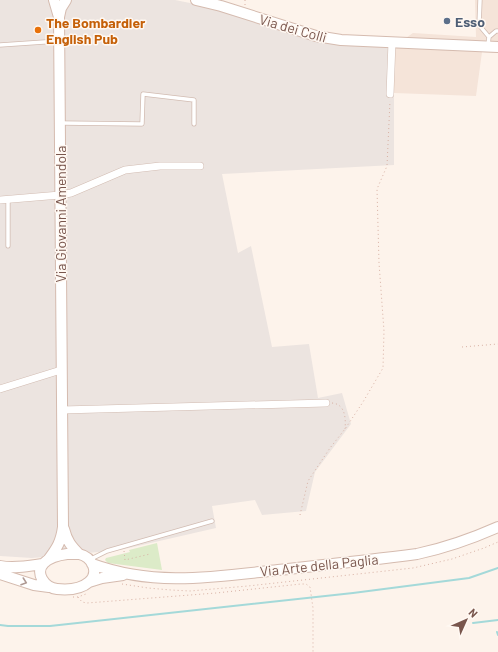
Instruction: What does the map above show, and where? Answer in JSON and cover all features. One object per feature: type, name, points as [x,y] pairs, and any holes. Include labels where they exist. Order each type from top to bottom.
[{"type":"street","name":"Via Giovanni Amendola","points":[[45,562],[53,553],[61,539],[63,527],[59,41],[58,17],[54,0]]},
{"type":"street","name":"Via Giovanni Amendola","points":[[58,17],[66,0]]},
{"type":"street","name":"Via dei Colli","points":[[196,0],[221,6],[316,36],[342,40],[392,42],[488,41],[498,47]]},
{"type":"street","points":[[390,94],[392,42]]},
{"type":"street","points":[[0,200],[71,193],[125,170],[160,166],[200,166]]},
{"type":"street","points":[[0,389],[62,370]]},
{"type":"street","points":[[62,410],[326,404]]},
{"type":"street","name":"Via Giovanni Amendola","points":[[63,527],[67,539],[79,554]]},
{"type":"street","name":"Via Arte della Paglia","points":[[79,554],[103,568],[135,575],[162,578],[212,577],[417,554],[465,541],[498,528]]},
{"type":"street","points":[[0,566],[29,566],[45,562],[57,556],[79,554]]},
{"type":"street","points":[[45,562],[40,575],[49,587]]},
{"type":"street","points":[[89,582],[94,576],[94,570],[91,562]]},
{"type":"street","name":"Via Arte della Paglia","points":[[0,574],[34,585],[66,589],[75,588],[102,578],[135,575]]},
{"type":"lane","points":[[480,0],[479,26],[488,41],[498,30]]},
{"type":"lane","points":[[0,45],[59,41]]},
{"type":"lane","points":[[59,123],[142,124],[143,94],[194,100],[194,124]]},
{"type":"lane","points":[[8,199],[8,246]]},
{"type":"lane","points":[[91,562],[107,551],[212,521]]},
{"type":"path","points":[[300,515],[308,481],[363,402],[383,368],[384,331],[379,263],[377,189],[387,166],[390,94]]},
{"type":"path","points":[[462,347],[498,344]]},
{"type":"path","points":[[326,404],[335,403],[342,407],[346,424],[345,429]]},
{"type":"path","points":[[123,584],[148,588],[190,591],[413,568],[452,559],[498,542]]},
{"type":"path","points":[[123,547],[125,560],[150,554]]},
{"type":"path","points":[[75,588],[78,597],[82,602],[87,602],[216,593],[306,584],[310,587],[313,608],[313,652]]},
{"type":"shaded area","points":[[0,0],[175,0],[210,7],[302,36],[394,46],[394,165],[222,174],[238,253],[251,246],[272,347],[309,344],[318,398],[342,393],[351,424],[315,472],[306,511],[262,515],[255,500],[212,506],[216,528],[120,550],[32,558],[0,556]]},
{"type":"shaded area","points":[[475,0],[498,0],[498,53],[482,52],[476,96],[394,93],[394,46],[413,33],[476,37]]},
{"type":"green space","points":[[157,543],[162,570],[108,563],[105,560],[106,558],[130,552],[129,550]]},
{"type":"waterway","points":[[0,625],[50,626],[353,593],[469,578],[498,568]]},
{"type":"waterway","points":[[473,623],[498,620]]},
{"type":"place","name":"Esso","points":[[447,21]]},
{"type":"place","name":"The Bombardier English Pub","points":[[38,30]]}]
